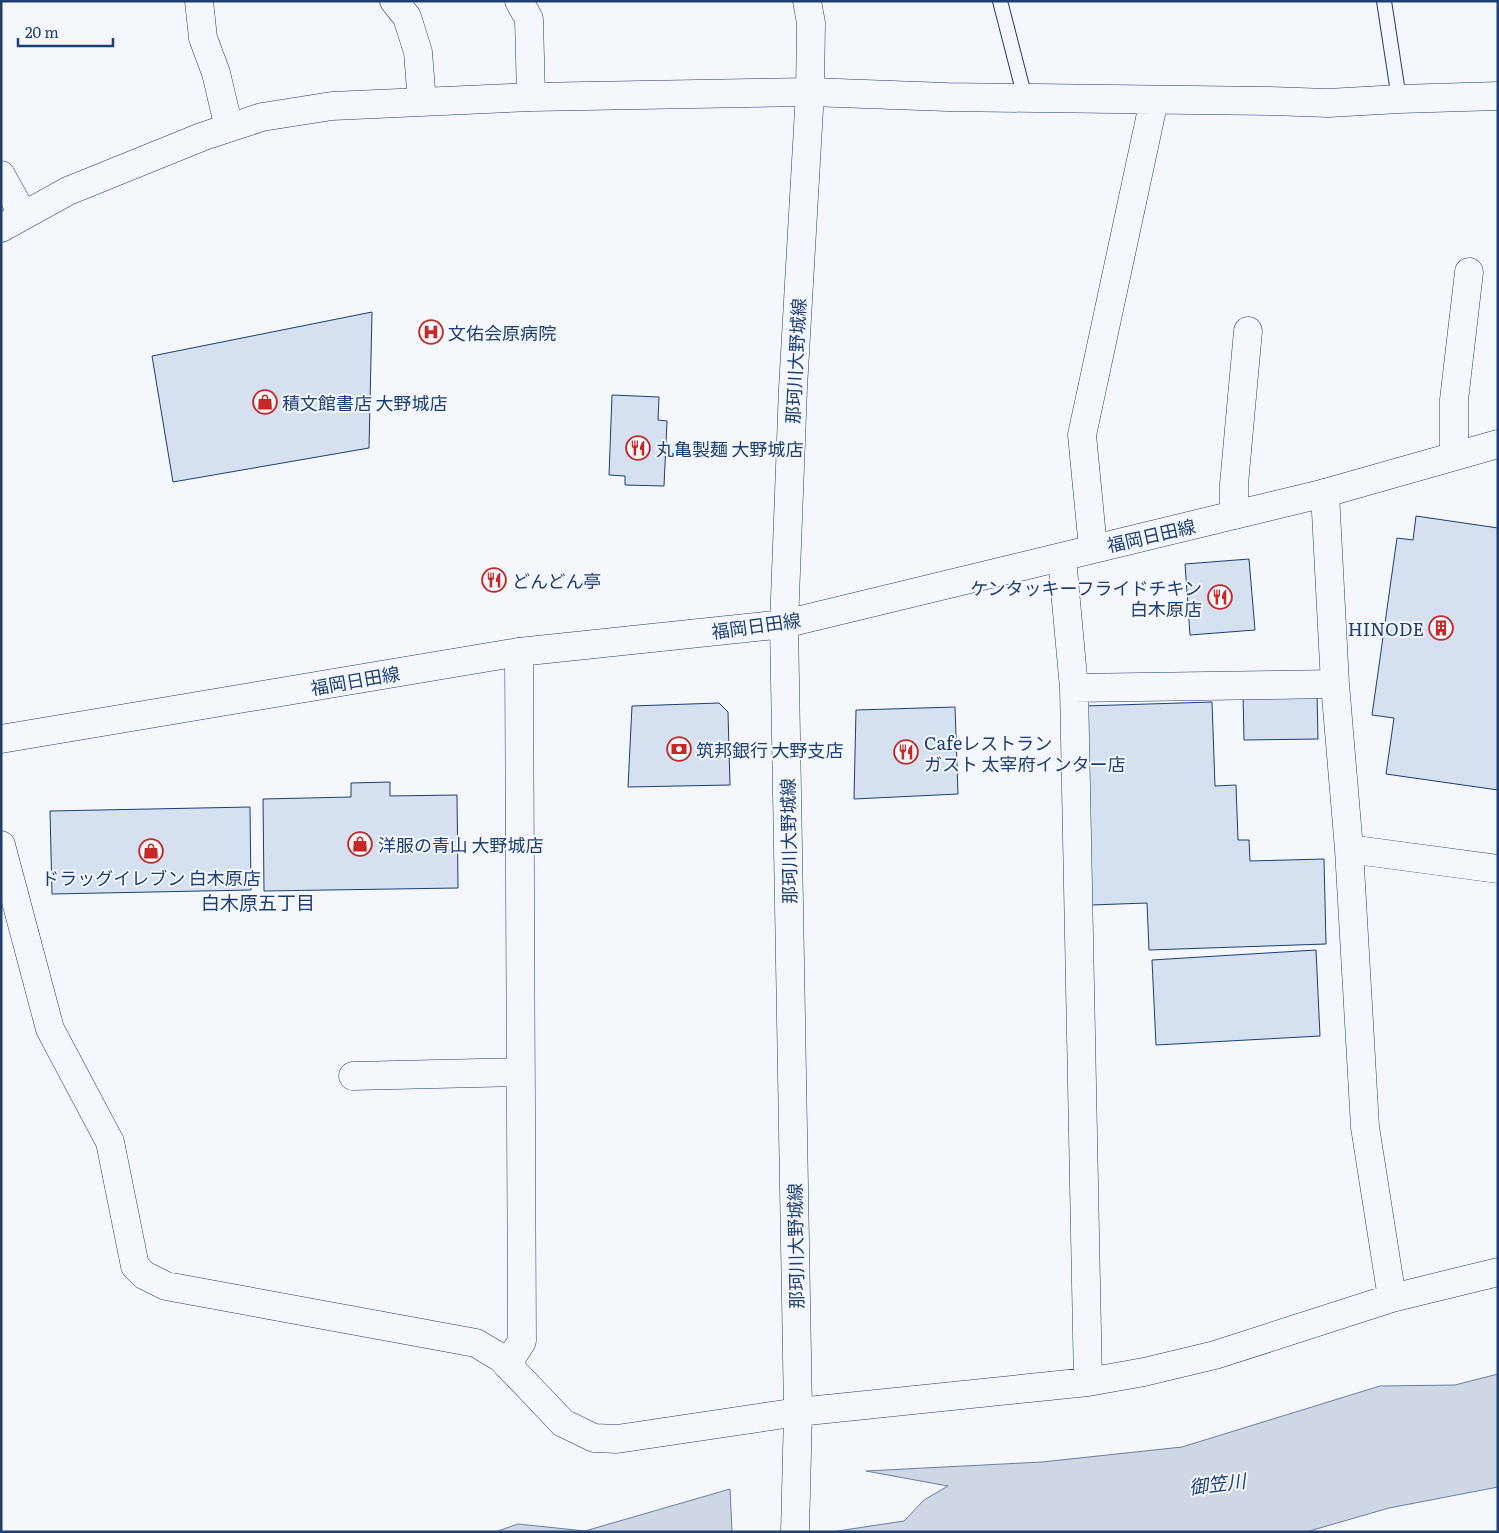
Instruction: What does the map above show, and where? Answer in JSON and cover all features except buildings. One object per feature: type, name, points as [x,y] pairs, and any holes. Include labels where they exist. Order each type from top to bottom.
[{"type":"street","points":[[184,1],[203,38],[216,73],[229,128]]},
{"type":"street","points":[[199,1],[203,38]]},
{"type":"street","points":[[394,1],[407,17],[418,52],[422,102]]},
{"type":"street","points":[[520,1],[529,18],[531,97]]},
{"type":"street","name":"那珂川大野城線","points":[[795,1532],[798,1424],[784,624],[793,388],[810,92],[811,23],[806,1]]},
{"type":"street","points":[[1,175],[12,222],[68,190],[204,136],[262,117],[332,106],[531,97],[810,92],[1328,103],[1399,98],[1498,96]]},
{"type":"street","points":[[1093,548],[1082,435],[1154,100]]},
{"type":"street","points":[[1454,455],[1454,400],[1469,272]]},
{"type":"street","points":[[1234,515],[1234,484],[1248,331]]},
{"type":"street","name":"福岡日田線","points":[[1,739],[519,652],[784,624],[1325,493],[1498,444]]},
{"type":"street","points":[[1325,493],[1335,684],[1349,849],[1365,1127],[1392,1298]]},
{"type":"street","points":[[1062,558],[1074,688],[1088,1382]]},
{"type":"street","points":[[508,1365],[522,1341],[519,652]]},
{"type":"street","points":[[1074,688],[1335,684]]},
{"type":"street","points":[[1,845],[50,1029],[110,1142],[135,1266],[144,1275],[166,1286],[476,1342],[501,1358],[563,1422],[594,1438],[617,1439],[798,1424],[1088,1382],[1144,1372],[1215,1355],[1392,1298],[1498,1272]]},
{"type":"street","points":[[1349,849],[1498,869]]},
{"type":"street","points":[[353,1076],[520,1072]]},
{"type":"lane","points":[[1000,1],[1025,98]]},
{"type":"lane","points":[[1384,1],[1399,98]]},
{"type":"water","name":"御笠川","points":[[1498,1374],[1498,1487],[1389,1508],[1306,1532],[831,1532],[904,1521],[924,1500],[948,1486],[866,1471],[1042,1462],[1182,1447],[1380,1386],[1455,1385]]},
{"type":"water","points":[[730,1489],[732,1532],[495,1532],[518,1524],[585,1531]]},
{"type":"place","name":"文佑会原病院","points":[[431,332]]},
{"type":"place","name":"積文館書店 大野城店","points":[[265,402]]},
{"type":"place","name":"丸亀製麺 大野城店","points":[[638,448]]},
{"type":"place","name":"どんどん亭","points":[[494,580]]},
{"type":"place","name":"ケンタッキーフライドチキン 白木原店","points":[[1220,597]]},
{"type":"place","name":"HINODE","points":[[1441,628]]},
{"type":"place","name":"筑邦銀行 大野支店","points":[[679,749]]},
{"type":"place","name":"Cafeレストラン ガスト 太宰府インター店","points":[[906,752]]},
{"type":"place","name":"洋服の青山 大野城店","points":[[360,844]]},
{"type":"place","name":"ドラッグイレブン 白木原店","points":[[151,851]]},
{"type":"district","name":"白木原五丁目","points":[[258,902]]}]
